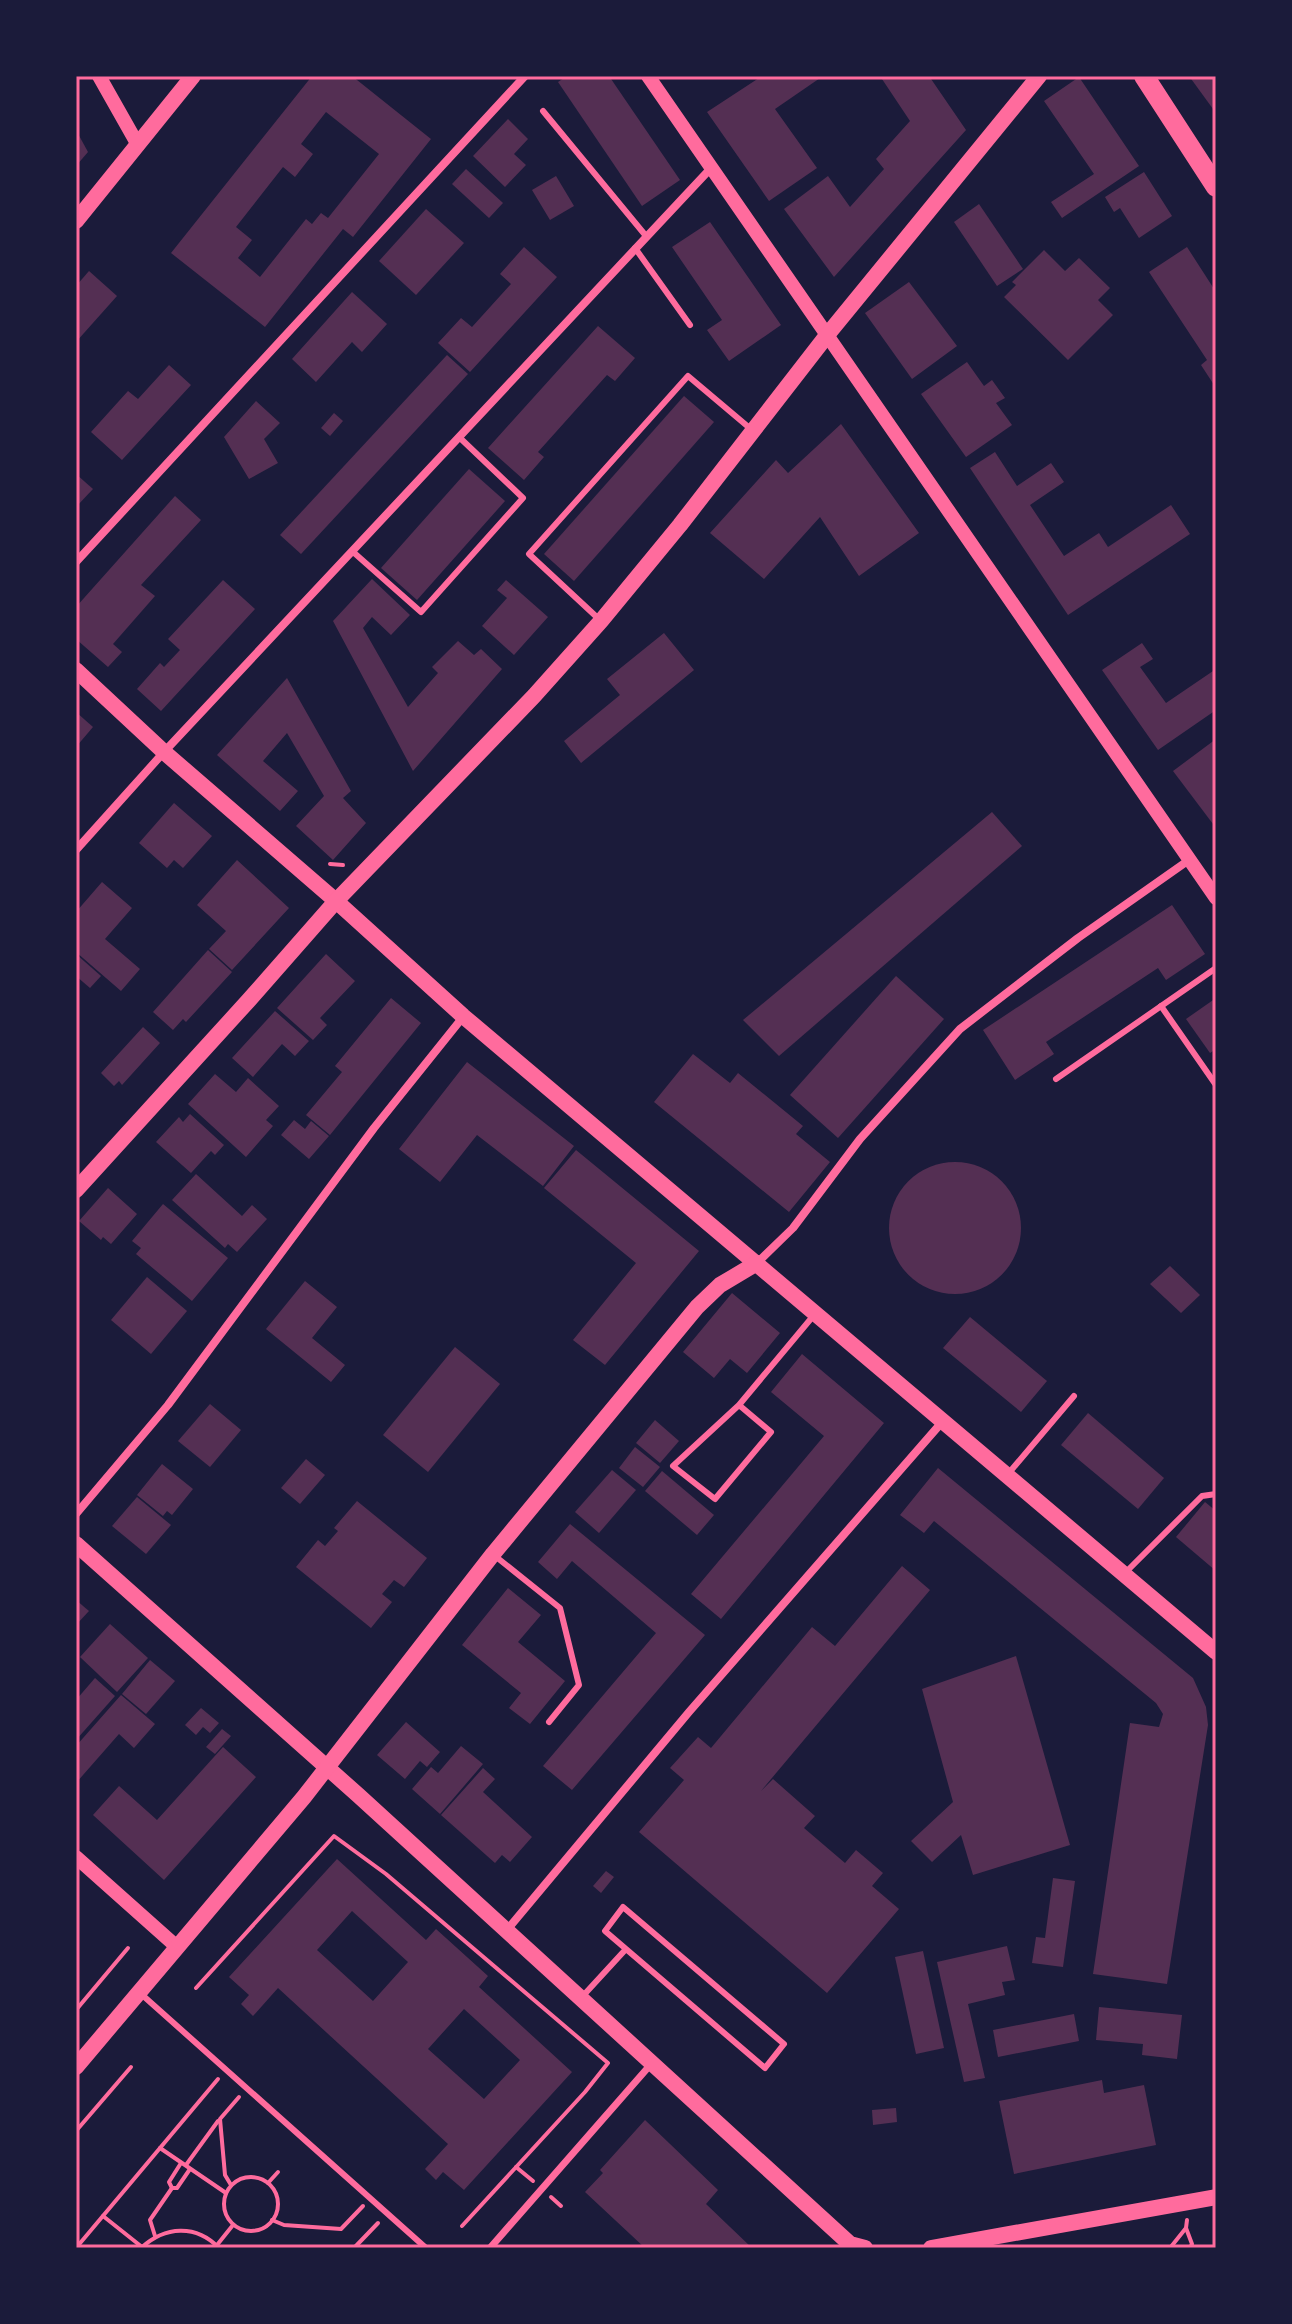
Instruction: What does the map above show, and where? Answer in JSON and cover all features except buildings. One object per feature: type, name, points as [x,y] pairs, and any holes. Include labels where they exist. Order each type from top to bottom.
[{"type":"main road","points":[[76,221],[193,76]]},
{"type":"main road","points":[[76,1190],[336,901],[534,696],[601,621],[680,525],[828,334],[1039,76]]},
{"type":"main road","points":[[1144,76],[1216,187]]},
{"type":"main road","points":[[76,670],[164,752],[463,1016],[1216,1652]]},
{"type":"main road","points":[[76,2067],[304,1797],[493,1554],[697,1307],[720,1285],[757,1263]]},
{"type":"main road","points":[[76,1544],[850,2244],[865,2248]]},
{"type":"main road","points":[[931,2248],[1216,2197]]},
{"type":"street","points":[[99,76],[138,145]]},
{"type":"street","points":[[76,562],[525,76]]},
{"type":"street","points":[[648,76],[1216,898]]},
{"type":"street","points":[[76,850],[712,167]]},
{"type":"street","points":[[757,1263],[793,1228],[860,1139],[960,1029],[1078,938],[1189,860]]},
{"type":"street","points":[[76,1514],[168,1405],[374,1128],[463,1016]]},
{"type":"street","points":[[506,1931],[689,1712],[944,1421]]},
{"type":"street","points":[[76,1857],[177,1947]]},
{"type":"street","points":[[490,2248],[652,2062]]},
{"type":"lane","points":[[543,111],[646,236]]},
{"type":"lane","points":[[635,248],[690,325]]},
{"type":"lane","points":[[601,621],[529,554],[688,376],[752,430]]},
{"type":"lane","points":[[352,551],[421,612],[523,498],[459,437]]},
{"type":"lane","points":[[1056,1079],[1216,968]]},
{"type":"lane","points":[[1161,1006],[1216,1085]]},
{"type":"lane","points":[[739,1405],[771,1432],[715,1499],[673,1466],[739,1405],[816,1312]]},
{"type":"lane","points":[[1008,1474],[1074,1396]]},
{"type":"lane","points":[[1125,1573],[1202,1496],[1216,1494]]},
{"type":"lane","points":[[493,1554],[560,1608],[579,1685],[549,1722]]},
{"type":"lane","points":[[623,1907],[784,2044],[765,2068],[626,1949],[605,1931],[623,1907]]},
{"type":"lane","points":[[581,1998],[626,1949]]},
{"type":"lane","points":[[140,1993],[228,2068],[426,2248]]},
{"type":"path","points":[[330,864],[343,865]]},
{"type":"path","points":[[196,1988],[334,1836],[386,1874],[608,2063],[462,2226]]},
{"type":"path","points":[[76,2010],[128,1948]]},
{"type":"path","points":[[76,2131],[131,2067]]},
{"type":"path","points":[[76,2248],[228,2068]]},
{"type":"path","points":[[172,2188],[169,2182],[186,2166],[248,2086]]},
{"type":"path","points":[[220,2119],[225,2175],[231,2185]]},
{"type":"path","points":[[160,2148],[226,2193]]},
{"type":"path","points":[[155,2236],[150,2220],[172,2188],[177,2188],[186,2166]]},
{"type":"path","points":[[268,2183],[278,2172]]},
{"type":"path","points":[[245,2178],[261,2179],[268,2183],[277,2196],[276,2213],[272,2220],[254,2231],[233,2225],[225,2213],[226,2193],[231,2185],[245,2178]]},
{"type":"path","points":[[272,2220],[284,2225],[341,2229],[371,2197]]},
{"type":"path","points":[[354,2248],[387,2212]]},
{"type":"path","points":[[103,2216],[142,2247],[155,2236],[188,2230],[204,2235],[218,2246],[233,2225]]},
{"type":"path","points":[[1170,2248],[1186,2228],[1192,2244],[1190,2248]]}]
